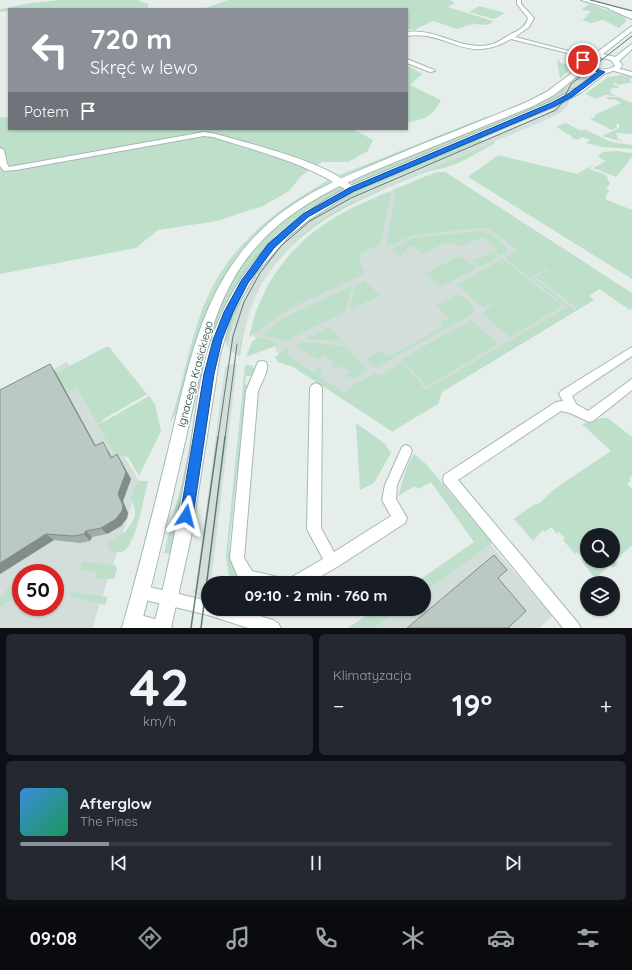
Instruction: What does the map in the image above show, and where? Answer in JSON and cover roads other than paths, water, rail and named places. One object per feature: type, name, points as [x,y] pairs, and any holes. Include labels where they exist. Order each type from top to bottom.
[{"type":"main road","points":[[584,0],[632,13]]},
{"type":"main road","points":[[601,0],[632,8]]},
{"type":"main road","points":[[611,8],[632,17]]},
{"type":"main road","points":[[585,61],[598,55],[632,28]]},
{"type":"main road","points":[[585,61],[602,72],[617,66],[632,46]]},
{"type":"main road","points":[[598,55],[617,66]]},
{"type":"main road","name":"Ignacego Krasickiego","points":[[163,628],[180,558],[209,374],[217,340],[229,312],[254,266],[271,246],[345,185],[530,104],[551,93],[585,61]]},
{"type":"main road","name":"Ignacego Krasickiego","points":[[132,625],[207,324],[220,293],[235,267],[251,246],[270,226],[312,196],[345,185],[553,104],[579,90],[602,72]]},
{"type":"street","points":[[408,34],[424,34],[468,47],[481,48],[495,46],[523,30],[530,23],[531,18],[519,4],[519,0]]},
{"type":"street","points":[[510,37],[565,53],[585,61]]},
{"type":"street","points":[[408,61],[432,71]]},
{"type":"street","points":[[617,66],[632,73]]},
{"type":"street","points":[[0,150],[3,165],[7,169],[204,134],[214,135],[296,162],[326,174],[345,185]]},
{"type":"street","points":[[572,408],[565,394],[632,351]]},
{"type":"street","points":[[247,576],[241,571],[237,558],[252,392],[260,374],[262,365]]},
{"type":"street","points":[[573,628],[449,479],[560,406],[572,408],[589,417],[632,384]]},
{"type":"street","points":[[316,388],[314,529],[332,562]]},
{"type":"street","points":[[307,576],[332,562],[400,518],[389,500],[391,485],[406,451]]},
{"type":"street","points":[[141,592],[171,598],[201,607]]},
{"type":"street","points":[[233,616],[274,628]]},
{"type":"street","points":[[132,625],[163,628]]},
{"type":"tram line","points":[[590,0],[632,11]]},
{"type":"tram line","points":[[218,438],[233,336],[244,302],[260,273],[281,246],[310,221],[351,198],[556,110],[561,104],[571,84],[632,36]]},
{"type":"tram line","points":[[225,438],[237,344]]},
{"type":"tram line","points":[[191,628],[218,437]]},
{"type":"tram line","points":[[201,628],[225,437]]}]
